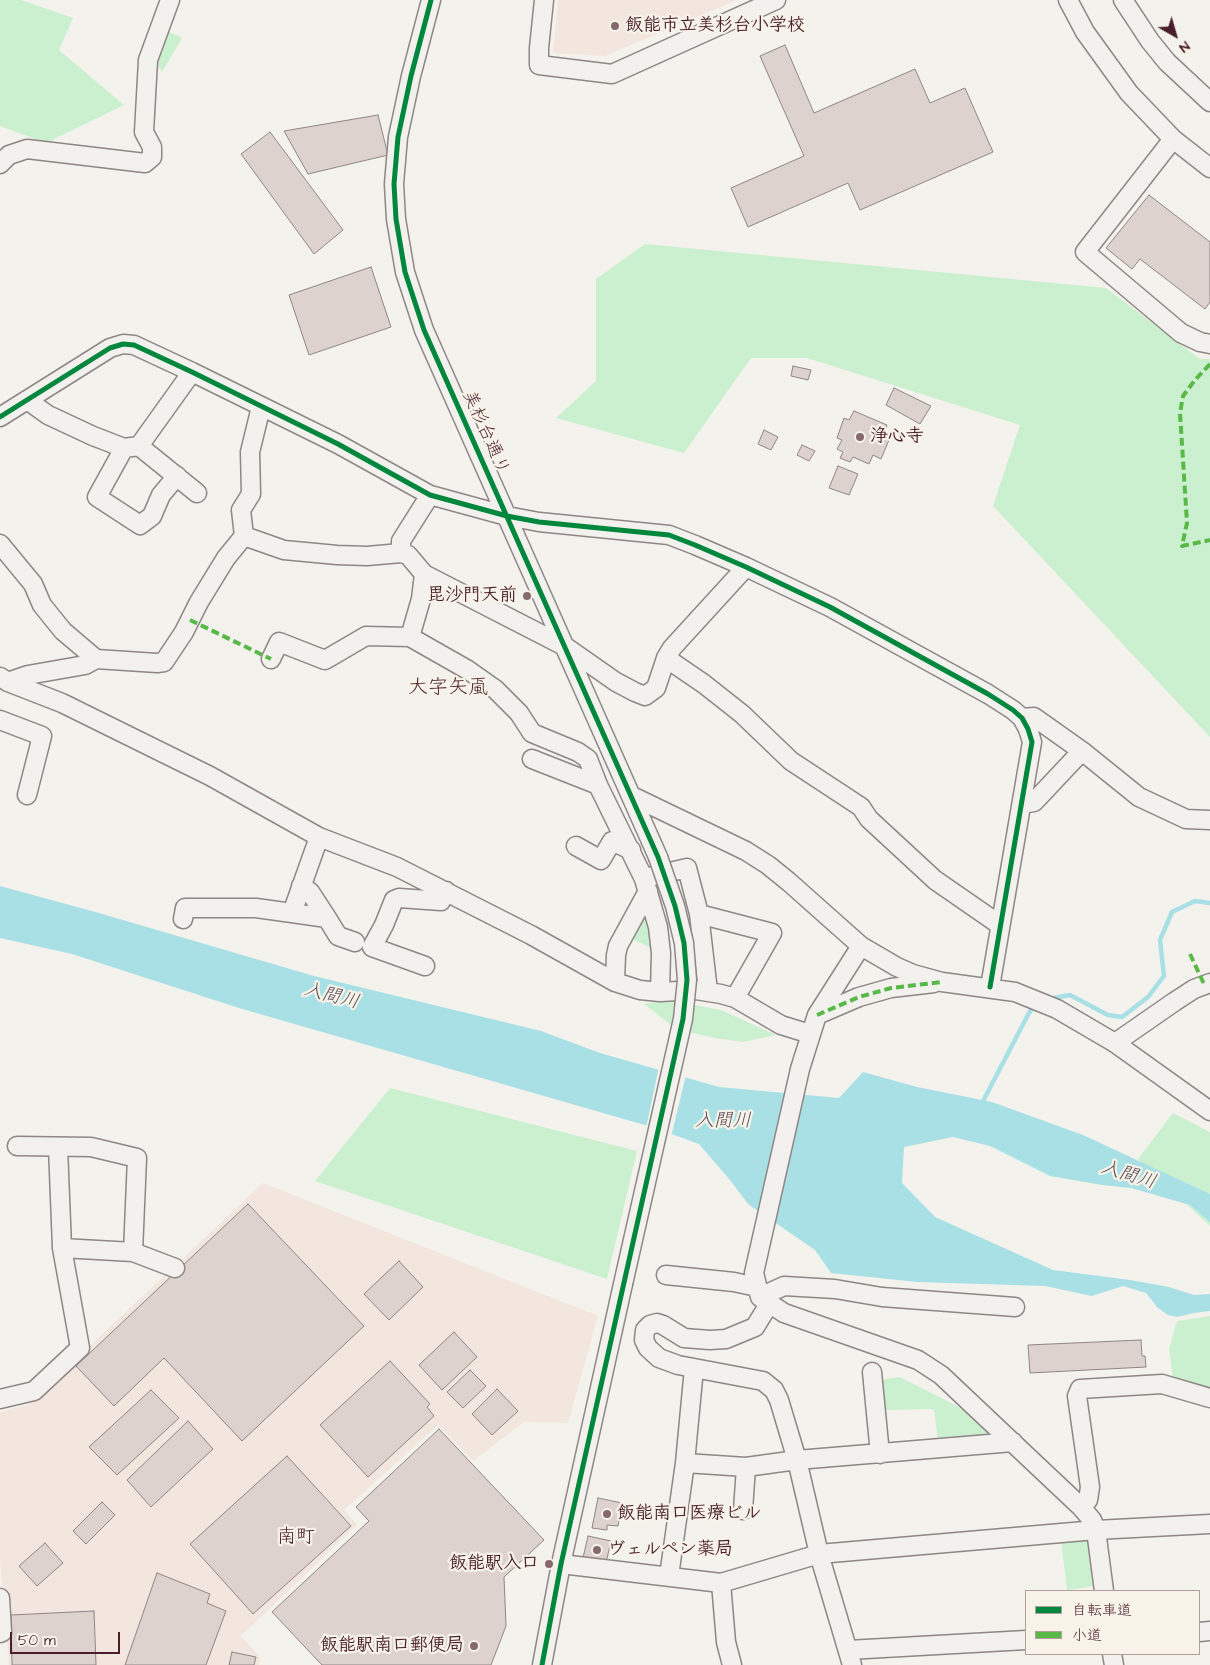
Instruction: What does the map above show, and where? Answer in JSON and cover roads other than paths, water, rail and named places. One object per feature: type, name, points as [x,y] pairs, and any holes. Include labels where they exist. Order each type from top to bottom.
[{"type":"street","points":[[0,164],[9,155],[27,149],[145,163],[152,157],[152,147],[144,132],[148,60],[170,0]]},
{"type":"street","name":"美杉台通り","points":[[431,0],[411,76],[398,137],[394,184],[396,219],[405,272],[424,330],[658,857],[676,906],[684,943],[687,980],[684,1019],[561,1564],[542,1665]]},
{"type":"street","points":[[544,0],[539,65],[612,74],[776,0]]},
{"type":"street","points":[[1068,0],[1084,32],[1128,93],[1174,139],[1210,168]]},
{"type":"street","points":[[1123,0],[1145,34],[1167,62],[1210,102]]},
{"type":"street","points":[[1174,139],[1085,252],[1181,333],[1200,342],[1210,344]]},
{"type":"street","points":[[0,417],[110,348],[123,344],[134,345],[338,444],[430,495],[507,516],[539,522],[669,535],[746,567],[838,611],[988,694],[1014,710],[1022,718],[1032,742],[990,987]]},
{"type":"street","points":[[178,476],[161,494],[152,516],[140,525],[97,497],[132,447],[192,372]]},
{"type":"street","points":[[27,400],[48,415],[93,436],[132,447],[178,476],[196,493]]},
{"type":"street","points":[[4,680],[85,665],[96,659],[164,662],[184,632],[199,602],[226,558],[244,536],[241,510],[251,494],[250,452],[261,407]]},
{"type":"street","points":[[401,553],[401,541],[430,495]]},
{"type":"street","points":[[244,536],[284,550],[336,555],[367,556],[401,553],[408,555],[424,574],[566,647],[616,682],[645,696],[656,688],[666,658],[672,648],[746,567]]},
{"type":"street","points":[[0,544],[33,584],[42,605],[63,632],[96,659]]},
{"type":"street","points":[[410,637],[421,599],[424,574]]},
{"type":"street","points":[[271,659],[279,642],[325,660],[366,636],[410,637],[448,658],[494,689],[519,713],[532,733],[578,752],[588,759],[598,785],[631,850],[646,885],[658,927],[661,953],[660,992]]},
{"type":"street","points":[[666,658],[704,684],[742,714],[792,761],[861,807],[869,819],[935,880],[1000,925]]},
{"type":"street","points":[[4,680],[62,703],[202,772],[319,837],[397,866],[531,935],[616,982],[640,990],[708,992],[735,998],[781,1025],[810,1034]]},
{"type":"street","points":[[1022,718],[1034,717],[1082,751],[1139,796],[1186,819],[1210,820]]},
{"type":"street","points":[[0,720],[42,736],[27,795]]},
{"type":"street","points":[[1022,804],[1034,802],[1082,751]]},
{"type":"street","points":[[532,759],[598,785]]},
{"type":"street","points":[[632,796],[746,851],[768,865],[862,946],[897,967],[913,974],[942,982],[990,987],[1015,992],[1052,1007],[1114,1043],[1210,1111]]},
{"type":"street","points":[[292,913],[319,837]]},
{"type":"street","points":[[576,846],[601,860],[612,842],[631,850]]},
{"type":"street","points":[[616,982],[618,946],[646,885],[686,868],[699,914],[708,992]]},
{"type":"street","points":[[301,886],[310,892],[338,936],[355,942]]},
{"type":"street","points":[[425,966],[372,948],[394,900],[399,898],[441,901],[446,891]]},
{"type":"street","points":[[183,919],[185,908],[255,915],[292,913],[327,918]]},
{"type":"street","points":[[699,914],[772,933],[735,998]]},
{"type":"street","points":[[862,946],[818,1015],[800,1068],[755,1327],[726,1339],[710,1340],[684,1338],[663,1325],[657,1324],[650,1325],[645,1330],[644,1340],[648,1348],[659,1358],[678,1366],[763,1381],[774,1390],[779,1400],[819,1554],[850,1658],[1025,1640]]},
{"type":"street","points":[[818,1015],[859,998],[891,988],[942,982]]},
{"type":"street","points":[[1114,1043],[1194,989],[1210,983]]},
{"type":"street","points":[[17,1146],[91,1147],[137,1158],[133,1252]]},
{"type":"street","points":[[0,1399],[34,1391],[80,1348],[62,1248],[58,1147]]},
{"type":"street","points":[[62,1248],[133,1252],[175,1268]]},
{"type":"street","points":[[666,1275],[734,1282],[760,1290],[784,1286],[835,1289],[882,1297],[1015,1307]]},
{"type":"street","points":[[760,1290],[784,1313],[918,1360],[941,1375],[1081,1507],[1092,1520],[1096,1530],[1104,1590]]},
{"type":"street","points":[[669,1576],[685,1463],[694,1368]]},
{"type":"street","points":[[872,1372],[880,1454]]},
{"type":"street","points":[[1081,1507],[1088,1500],[1090,1487],[1077,1396],[1080,1389],[1162,1384],[1210,1398]]},
{"type":"street","points":[[685,1463],[746,1467],[796,1460],[1013,1442]]},
{"type":"street","points":[[743,1510],[746,1467]]},
{"type":"street","points":[[561,1564],[721,1583],[819,1554],[1096,1530],[1210,1524]]},
{"type":"street","points":[[721,1583],[726,1642],[732,1665]]},
{"type":"street","points":[[0,1598],[2,1632],[0,1633]]},
{"type":"water","name":"入間川","points":[[0,886],[314,976],[541,1031],[600,1053],[719,1087],[839,1098],[863,1072],[917,1087],[992,1102],[1083,1135],[1210,1194],[1210,1222],[1190,1205],[1131,1188],[1050,1176],[990,1146],[953,1137],[904,1147],[902,1183],[935,1217],[1053,1270],[1130,1280],[1169,1287],[1194,1295],[1210,1294],[1210,1311],[1177,1317],[1168,1315],[1158,1308],[1146,1293],[1123,1286],[1092,1296],[1045,1286],[917,1282],[831,1273],[815,1250],[748,1204],[699,1144],[655,1128],[239,1008],[72,954],[0,938]]},
{"type":"waterway","points":[[1048,999],[1070,995],[1108,1015],[1122,1017],[1148,997],[1164,976],[1160,940],[1172,912],[1195,901],[1210,903]]},
{"type":"waterway","points":[[981,1105],[1030,1011],[1037,1006]]},
{"type":"place","name":"飯能市立美杉台小学校","points":[[615,26]]},
{"type":"place","name":"浄心寺","points":[[860,437]]},
{"type":"place","name":"毘沙門天前","points":[[527,596]]},
{"type":"place","name":"飯能南口医療ビル","points":[[607,1514]]},
{"type":"place","name":"ヴェルペン薬局","points":[[597,1550]]},
{"type":"place","name":"飯能駅入口","points":[[549,1564]]},
{"type":"place","name":"飯能駅南口郵便局","points":[[474,1646]]},
{"type":"district","name":"大字矢颪","points":[[448,689]]},
{"type":"district","name":"南町","points":[[296,1538]]}]
